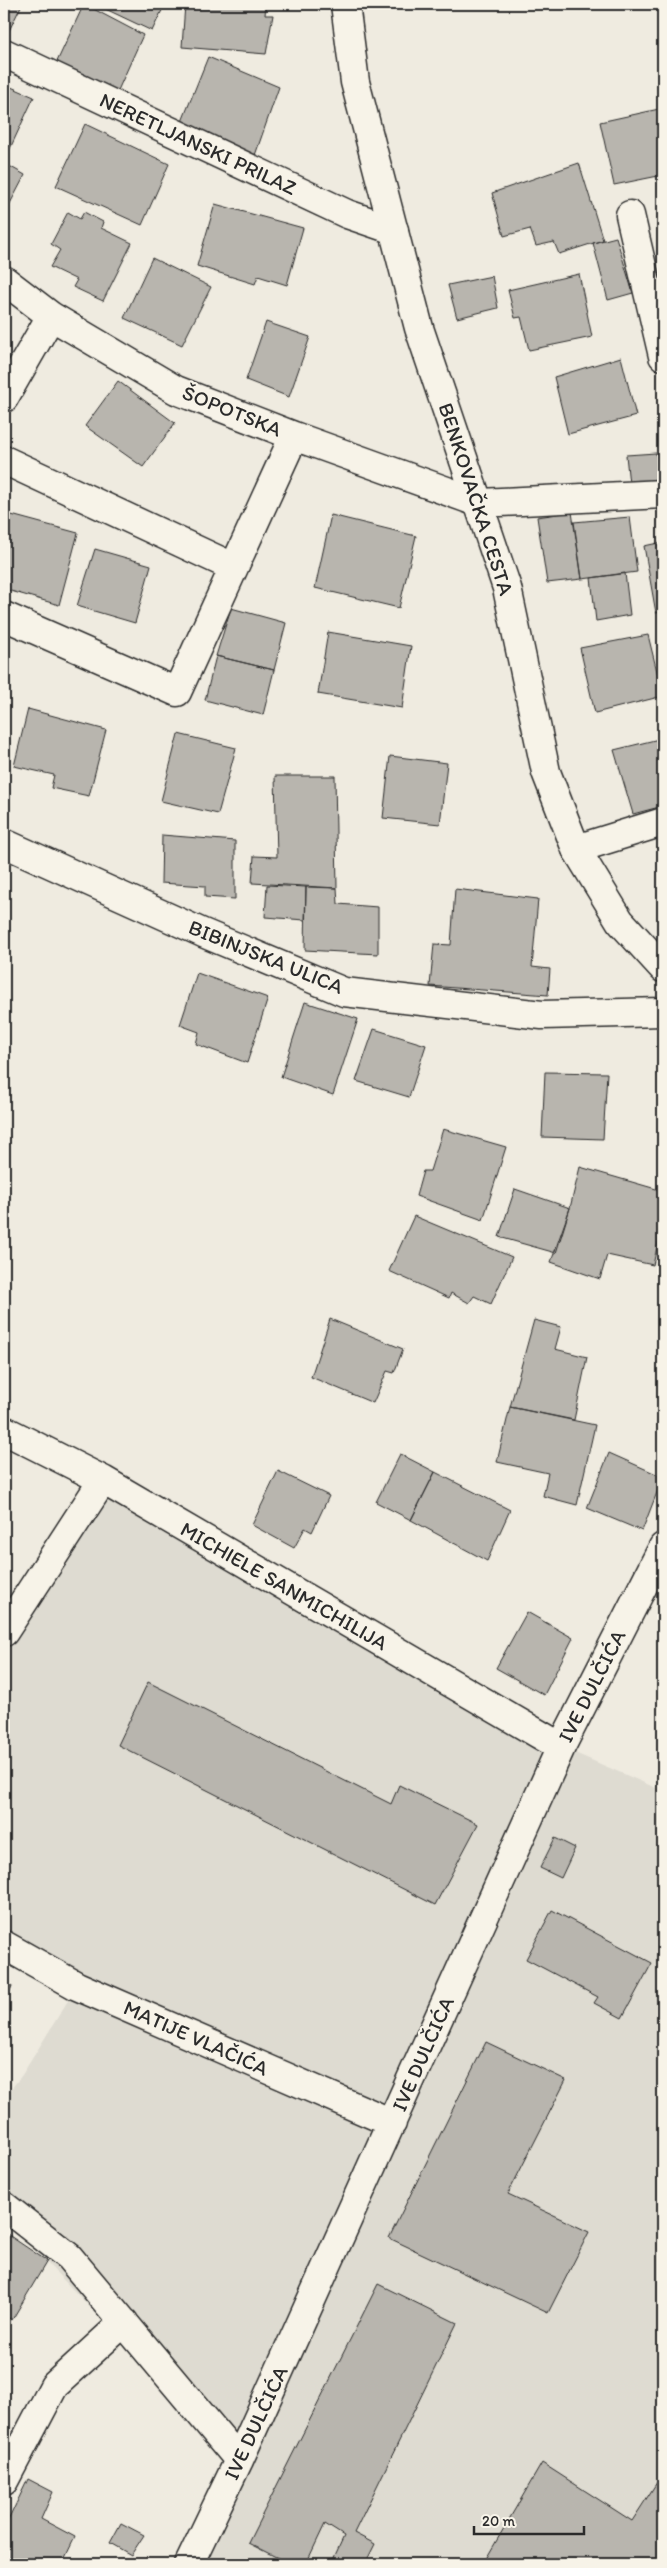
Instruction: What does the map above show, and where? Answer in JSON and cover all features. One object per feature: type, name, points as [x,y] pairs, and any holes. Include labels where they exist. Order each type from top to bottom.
[{"type":"street","name":"BENKOVAČKA CESTA","points":[[345,4],[355,82],[419,328],[508,588],[546,772],[576,849],[620,921],[663,968]]},
{"type":"street","name":"NERETLJANSKI PRILAZ","points":[[4,53],[347,214],[394,230]]},
{"type":"street","points":[[630,216],[663,356]]},
{"type":"street","name":"ŠOPOTSKA","points":[[4,280],[52,316],[176,390],[294,436],[480,503]]},
{"type":"street","points":[[4,398],[52,316]]},
{"type":"street","points":[[4,616],[176,692],[294,436]]},
{"type":"street","points":[[4,460],[233,567]]},
{"type":"street","points":[[480,503],[663,494]]},
{"type":"street","points":[[576,849],[663,822]]},
{"type":"street","name":"BIBINJSKA ULICA","points":[[4,843],[203,933],[344,992],[542,1015],[663,1012]]},
{"type":"street","name":"MICHIELE SANMICHILIJA","points":[[4,1430],[103,1480],[561,1747]]},
{"type":"street","points":[[4,1632],[103,1480]]},
{"type":"street","name":"IVE DULČIĆA","points":[[189,2564],[239,2460],[561,1747],[663,1547]]},
{"type":"street","name":"MATIJE VLAČIĆA","points":[[4,1945],[77,1986],[392,2123]]},
{"type":"street","points":[[4,2206],[69,2257],[239,2460]]},
{"type":"street","points":[[4,2480],[54,2386],[124,2322]]},
{"type":"shaded area","points":[[103,1480],[561,1747],[663,1791],[663,2564],[189,2564],[239,2460],[4,2219],[4,2098],[22,2075],[77,1986],[4,1945],[4,1632]]},
{"type":"building","points":[[4,4],[22,4],[4,41]]},
{"type":"building","points":[[84,4],[143,35],[115,97],[54,68]]},
{"type":"building","points":[[95,4],[165,4],[152,31]]},
{"type":"building","points":[[185,4],[266,4],[265,15],[273,15],[266,54],[182,47]]},
{"type":"building","points":[[208,57],[279,87],[253,161],[179,129]]},
{"type":"building","points":[[4,84],[34,97],[7,155],[4,153]]},
{"type":"building","points":[[659,109],[663,129],[663,175],[614,185],[600,122]]},
{"type":"building","points":[[85,124],[169,164],[142,225],[56,186]]},
{"type":"building","points":[[4,163],[25,175],[4,215]]},
{"type":"building","points":[[579,163],[603,240],[559,254],[554,242],[536,246],[530,229],[504,236],[492,193]]},
{"type":"building","points":[[215,204],[303,228],[287,285],[258,276],[255,284],[197,266]]},
{"type":"building","points":[[68,212],[80,219],[84,212],[103,222],[101,228],[132,243],[103,301],[73,287],[77,280],[50,267],[60,250],[51,244]]},
{"type":"building","points":[[616,237],[633,293],[608,300],[593,243]]},
{"type":"building","points":[[152,258],[211,287],[182,345],[124,318]]},
{"type":"building","points":[[579,274],[592,337],[529,350],[521,317],[515,318],[508,290]]},
{"type":"building","points":[[492,276],[498,308],[457,318],[448,285]]},
{"type":"building","points":[[266,322],[310,337],[289,397],[246,380]]},
{"type":"building","points":[[621,357],[636,416],[568,434],[554,377]]},
{"type":"building","points":[[118,381],[175,423],[143,467],[85,426]]},
{"type":"building","points":[[656,453],[659,480],[629,484],[626,455]]},
{"type":"building","points":[[572,512],[582,579],[547,583],[537,517]]},
{"type":"building","points":[[4,513],[78,533],[59,605],[4,589]]},
{"type":"building","points":[[331,515],[416,536],[399,608],[315,588]]},
{"type":"building","points":[[630,517],[637,572],[582,579],[574,522]]},
{"type":"building","points":[[663,542],[663,612],[656,613],[644,546]]},
{"type":"building","points":[[95,549],[151,565],[135,623],[77,606]]},
{"type":"building","points":[[625,573],[630,615],[596,621],[591,578]]},
{"type":"building","points":[[231,608],[286,623],[274,670],[216,656]]},
{"type":"building","points":[[328,632],[411,646],[402,708],[318,694]]},
{"type":"building","points":[[648,635],[663,696],[595,713],[580,648]]},
{"type":"building","points":[[216,656],[274,670],[263,715],[205,700]]},
{"type":"building","points":[[28,709],[106,730],[89,796],[51,788],[54,775],[14,766]]},
{"type":"building","points":[[178,734],[236,748],[218,814],[161,801]]},
{"type":"building","points":[[663,738],[663,806],[633,814],[614,750]]},
{"type":"building","points":[[390,756],[447,763],[440,824],[383,818]]},
{"type":"building","points":[[275,776],[335,776],[337,888],[252,883],[254,856],[277,857]]},
{"type":"building","points":[[162,835],[235,841],[235,899],[205,897],[205,886],[161,883]]},
{"type":"building","points":[[267,885],[306,887],[305,920],[265,917]]},
{"type":"building","points":[[306,887],[337,888],[338,904],[378,907],[378,954],[305,950]]},
{"type":"building","points":[[455,889],[538,899],[532,967],[550,969],[548,995],[430,986],[434,944],[451,945]]},
{"type":"building","points":[[197,973],[268,998],[247,1063],[196,1044],[199,1032],[180,1025]]},
{"type":"building","points":[[305,1002],[358,1019],[333,1095],[281,1077]]},
{"type":"building","points":[[374,1029],[426,1045],[409,1097],[356,1081]]},
{"type":"building","points":[[545,1072],[607,1073],[603,1139],[542,1137]]},
{"type":"building","points":[[443,1129],[506,1147],[483,1220],[416,1196],[423,1171],[430,1171]]},
{"type":"building","points":[[580,1167],[663,1191],[663,1220],[653,1265],[607,1255],[600,1279],[551,1262],[570,1208]]},
{"type":"building","points":[[515,1189],[570,1208],[556,1253],[499,1237]]},
{"type":"building","points":[[414,1216],[512,1257],[491,1304],[474,1296],[469,1303],[451,1293],[449,1298],[389,1271]]},
{"type":"building","points":[[330,1319],[403,1349],[394,1373],[387,1371],[373,1403],[311,1377]]},
{"type":"building","points":[[534,1320],[561,1327],[555,1349],[587,1357],[574,1420],[510,1407]]},
{"type":"building","points":[[510,1407],[595,1425],[577,1505],[543,1496],[548,1473],[497,1462]]},
{"type":"building","points":[[609,1453],[663,1477],[642,1531],[587,1508]]},
{"type":"building","points":[[400,1454],[435,1472],[411,1520],[376,1502]]},
{"type":"building","points":[[278,1471],[329,1496],[312,1532],[305,1528],[294,1548],[252,1525]]},
{"type":"building","points":[[435,1472],[510,1510],[487,1561],[411,1520]]},
{"type":"building","points":[[527,1612],[573,1638],[544,1695],[496,1668]]},
{"type":"building","points":[[148,1682],[391,1804],[399,1785],[478,1824],[435,1905],[118,1745]]},
{"type":"building","points":[[555,1838],[575,1848],[561,1878],[540,1868]]},
{"type":"building","points":[[552,1910],[652,1963],[622,2018],[594,2003],[598,1997],[526,1959]]},
{"type":"building","points":[[4,1983],[12,1986],[4,2005]]},
{"type":"building","points":[[486,2042],[566,2080],[508,2194],[589,2232],[548,2313],[389,2238]]},
{"type":"building","points":[[4,2232],[47,2261],[12,2320],[4,2315]]},
{"type":"building","points":[[378,2284],[457,2323],[354,2533],[375,2544],[365,2564],[331,2564],[344,2536],[325,2524],[306,2564],[290,2564],[248,2543]]},
{"type":"building","points":[[542,2463],[632,2521],[663,2473],[663,2564],[483,2564]]},
{"type":"building","points":[[28,2479],[53,2492],[41,2519],[75,2537],[62,2564],[4,2564],[4,2529]]},
{"type":"building","points":[[121,2523],[144,2535],[131,2555],[110,2543]]}]
